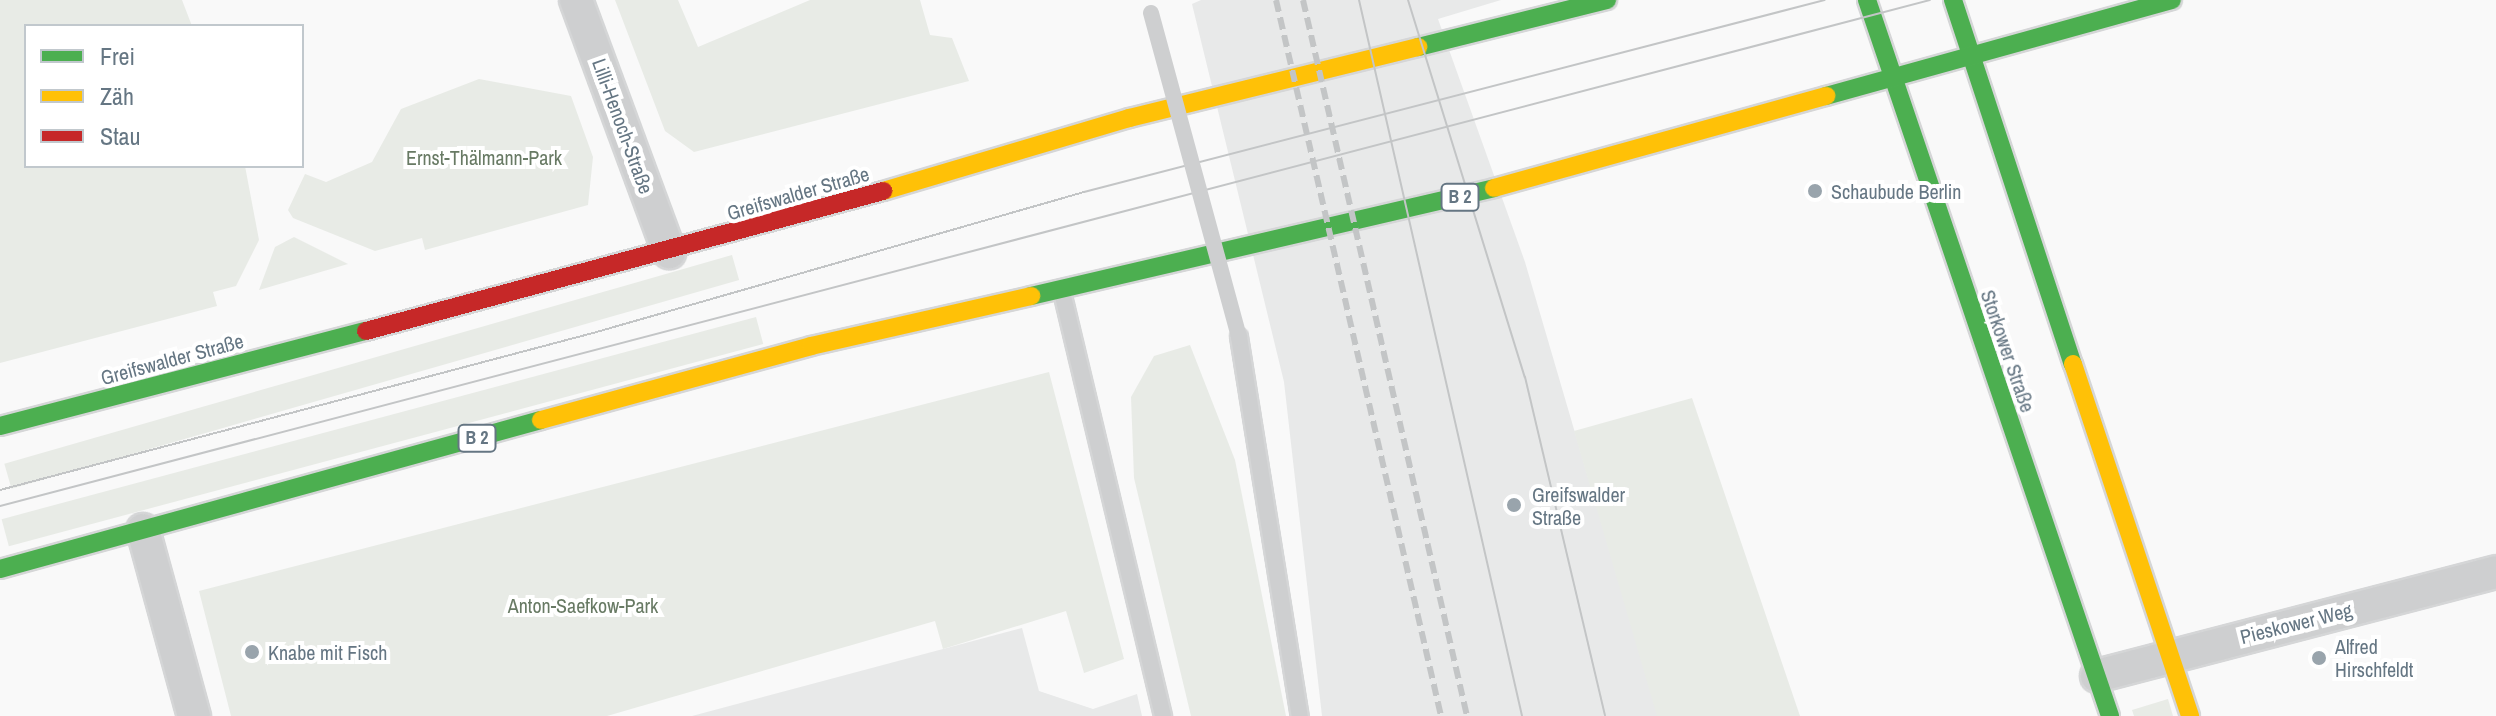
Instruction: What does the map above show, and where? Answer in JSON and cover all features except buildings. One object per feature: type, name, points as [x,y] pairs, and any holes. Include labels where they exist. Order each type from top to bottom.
[{"type":"main road","name":"Greifswalder Straße","points":[[0,426],[669,252],[1129,118],[1607,0]]},
{"type":"main road","name":"Storkower Straße","points":[[1867,0],[2110,716]]},
{"type":"main road","points":[[1953,0],[2190,716]]},
{"type":"main road","name":"B 2","points":[[0,569],[811,346],[1062,292],[1433,205],[1895,79],[1969,53],[2172,0]]},
{"type":"street","name":"Lilli-Henoch-Straße","points":[[576,0],[669,252]]},
{"type":"street","points":[[143,530],[194,716]]},
{"type":"street","name":"Pieskower Weg","points":[[2097,676],[2496,572]]},
{"type":"lane","points":[[1149,7],[1239,337],[1300,716]]},
{"type":"lane","points":[[1062,292],[1163,716]]},
{"type":"shaded area","points":[[1201,0],[1501,0],[1438,19],[1525,262],[1658,716],[1322,716],[1284,382],[1192,4]]},
{"type":"shaded area","points":[[1022,628],[1039,691],[1093,709],[1137,694],[1142,716],[692,716]]},
{"type":"green space","points":[[0,0],[182,0],[191,24],[24,24],[24,168],[245,168],[259,240],[236,286],[213,292],[217,306],[0,363]]},
{"type":"green space","points":[[615,0],[678,0],[698,47],[810,0],[920,0],[930,35],[952,38],[969,81],[694,152],[665,131]]},
{"type":"green space","name":"Ernst-Thälmann-Park","points":[[479,79],[571,96],[593,157],[588,205],[425,250],[422,238],[375,251],[293,218],[288,210],[305,174],[326,182],[372,162],[401,109]]},
{"type":"green space","points":[[294,237],[348,264],[259,290],[275,247]]},
{"type":"green space","points":[[732,255],[739,280],[11,489],[4,464]]},
{"type":"green space","points":[[756,317],[763,344],[9,546],[2,519]]},
{"type":"green space","points":[[1190,345],[1235,460],[1286,716],[1191,716],[1134,478],[1131,397],[1154,356]]},
{"type":"green space","name":"Anton-Saefkow-Park","points":[[1049,372],[1124,659],[1084,673],[1066,611],[943,649],[935,621],[607,716],[231,716],[199,591]]},
{"type":"green space","points":[[1692,398],[1800,716],[1657,716],[1574,431]]},
{"type":"green space","points":[[2168,699],[2173,716],[2134,716],[2132,710]]},
{"type":"tram line","points":[[1359,0],[1522,716]]},
{"type":"tram line","points":[[1408,0],[1525,377],[1605,716]]},
{"type":"tram line","points":[[0,490],[593,333],[1084,192],[1825,0]]},
{"type":"tram line","points":[[0,506],[1930,0]]},
{"type":"railway","points":[[1276,0],[1441,716]]},
{"type":"railway","points":[[1303,0],[1467,716]]},
{"type":"traffic: fast","points":[[1418,47],[1607,0]]},
{"type":"traffic: fast","points":[[1867,0],[2110,716]]},
{"type":"traffic: fast","points":[[1953,0],[2073,364]]},
{"type":"traffic: fast","points":[[1826,96],[2172,0]]},
{"type":"traffic: fast","points":[[1031,296],[1494,188]]},
{"type":"traffic: fast","points":[[0,426],[366,331]]},
{"type":"traffic: fast","points":[[0,569],[541,420]]},
{"type":"traffic: slow","points":[[883,191],[1129,118],[1418,47]]},
{"type":"traffic: slow","points":[[1494,188],[1826,96]]},
{"type":"traffic: slow","points":[[541,420],[811,346],[1031,296]]},
{"type":"traffic: slow","points":[[2073,364],[2190,716]]},
{"type":"traffic: jam","points":[[366,331],[883,191]]},
{"type":"place","name":"Schaubude Berlin","points":[[1815,191]]},
{"type":"place","name":"Greifswalder Straße","points":[[1514,505]]},
{"type":"place","name":"Knabe mit Fisch","points":[[252,652]]},
{"type":"place","name":"Alfred Hirschfeldt","points":[[2319,658]]}]
